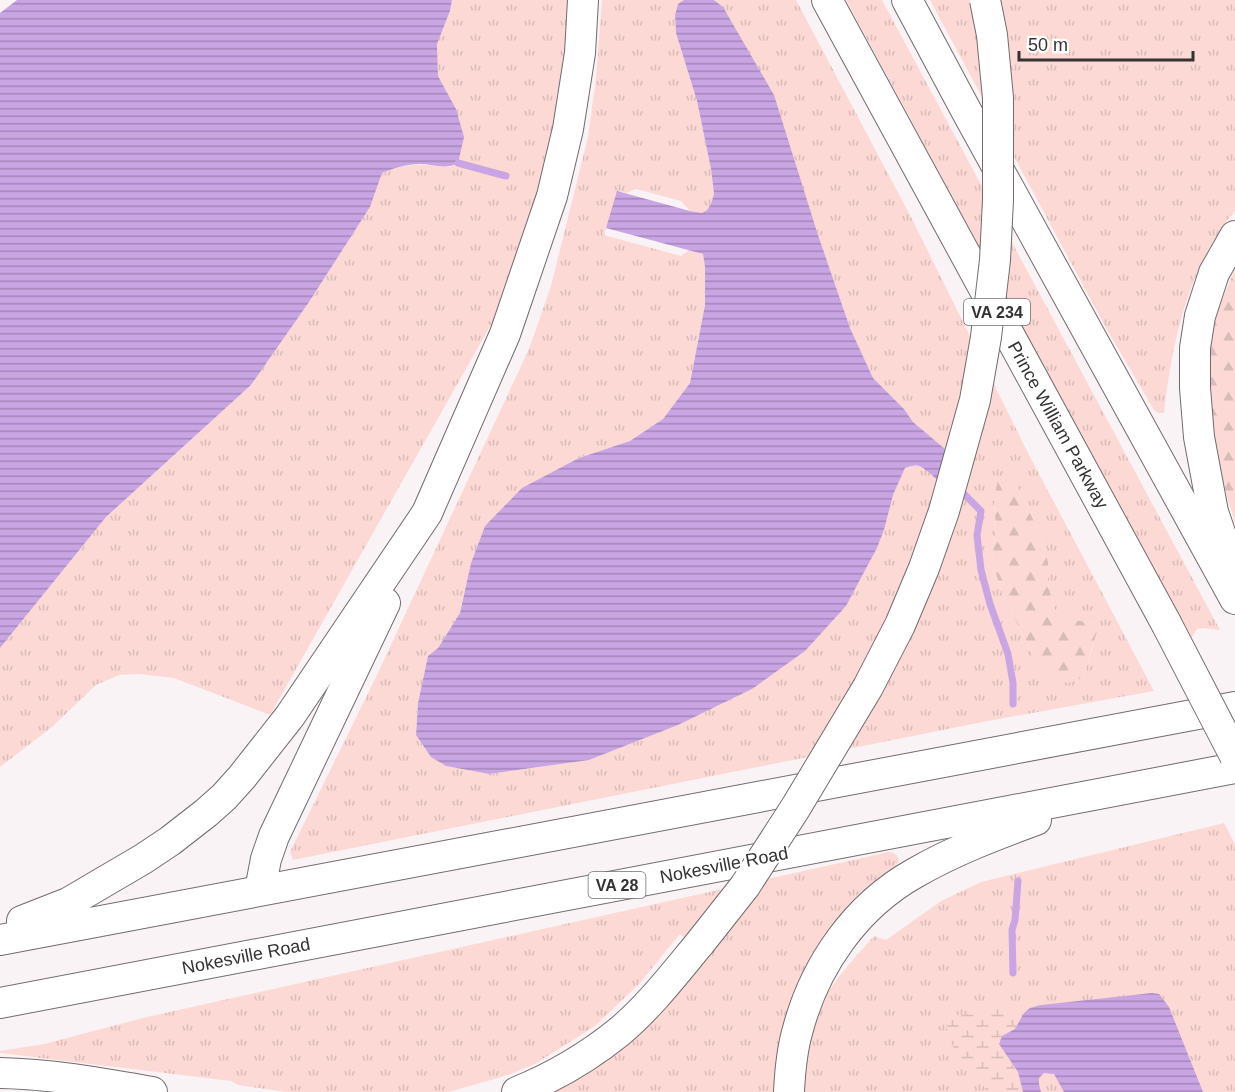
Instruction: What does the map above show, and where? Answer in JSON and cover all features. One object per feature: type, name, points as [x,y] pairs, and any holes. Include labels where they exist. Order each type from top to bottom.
[{"type":"highway","points":[[260,890],[266,859],[274,836],[427,513],[505,334],[552,196],[568,129],[580,53],[583,0]]},
{"type":"highway","name":"Prince William Parkway","points":[[827,0],[1166,623],[1235,756]]},
{"type":"highway","points":[[907,0],[1235,598]]},
{"type":"highway","points":[[517,1092],[580,1060],[620,1031],[649,1003],[700,943],[745,886],[796,807],[868,687],[900,625],[924,568],[944,511],[975,400],[986,337],[995,260],[998,200],[998,98],[986,0]]},
{"type":"highway","points":[[1235,237],[1214,273],[1200,316],[1195,348],[1195,388],[1199,437],[1213,512],[1235,579]]},
{"type":"highway","points":[[0,929],[68,903],[100,886],[170,841],[224,797],[290,716],[427,513]]},
{"type":"highway","points":[[0,940],[1235,707]]},
{"type":"highway","name":"Nokesville Road","points":[[0,1003],[1235,768]]},
{"type":"highway","points":[[789,1092],[797,1030],[810,994],[826,960],[840,939],[871,906],[913,873],[947,856],[1109,792]]},
{"type":"highway","points":[[0,1073],[61,1077],[152,1092]]},
{"type":"green space","points":[[452,0],[568,0],[567,36],[555,143],[497,314],[270,715],[174,678],[139,674],[119,675],[96,685],[52,727],[0,767],[0,648],[106,517],[251,385],[309,302],[370,207],[382,173],[416,165],[451,167],[456,109],[438,76],[437,44]]},
{"type":"green space","points":[[602,0],[684,0],[678,5],[675,15],[676,33],[697,101],[711,169],[714,194],[712,204],[702,213],[690,211],[681,201],[636,189],[626,193],[618,191],[604,235],[681,256],[689,250],[703,254],[705,305],[690,383],[663,419],[630,441],[579,458],[485,526],[471,563],[460,613],[438,648],[428,656],[418,703],[416,735],[431,757],[446,766],[489,774],[589,760],[678,725],[752,689],[846,606],[877,548],[893,495],[905,468],[919,466],[924,468],[958,502],[945,449],[913,422],[904,409],[873,378],[850,328],[817,232],[723,7],[714,0],[796,0],[912,219],[1028,453],[1154,691],[988,721],[293,860],[290,852],[375,679],[529,349],[551,286],[588,137],[596,78]],"holes":[[[1016,484],[1042,539],[1048,562],[1048,585],[1055,610],[1067,619],[1094,623],[1094,643],[1084,675],[1078,680],[1032,655],[1000,587],[992,560],[996,529],[994,499]]]},
{"type":"green space","points":[[846,0],[882,0],[1220,630],[1197,629],[1192,637],[1187,632]]},
{"type":"green space","points":[[930,0],[1235,0],[1235,211],[1205,256],[1185,306],[1172,360],[1164,413],[1154,410],[1106,328]]},
{"type":"green space","points":[[1235,270],[1235,522],[1216,447],[1209,394],[1209,367],[1216,317]]},
{"type":"green space","points":[[1005,478],[1016,483],[1042,539],[1048,562],[1048,585],[1055,610],[1067,619],[1094,623],[1097,631],[1084,675],[1078,680],[1068,683],[1057,681],[1047,675],[1032,655],[1000,587],[992,560],[996,529],[994,499],[998,479]]},
{"type":"green space","points":[[1224,823],[1235,844],[1235,1092],[803,1092],[810,1041],[822,1004],[849,964],[874,936],[886,940],[941,901],[981,882]]},
{"type":"green space","points":[[889,852],[895,854],[899,861],[895,867],[856,896],[821,949],[777,1092],[543,1092],[704,954],[680,934],[639,984],[595,1026],[535,1064],[508,1075],[449,1092],[286,1092],[238,1085],[231,1081],[0,1053],[0,1051],[44,1044],[147,1017]]},
{"type":"green space","points":[[1041,1005],[1030,1008],[1017,1022],[1015,1029],[1002,1036],[999,1044],[1018,1073],[1023,1092],[985,1092],[979,1076],[956,1051],[945,1019]]},
{"type":"shaded area","points":[[17,0],[452,0],[437,44],[438,76],[456,109],[464,137],[458,163],[444,166],[410,165],[382,173],[370,207],[309,302],[251,385],[106,517],[0,648],[0,13]]},
{"type":"shaded area","points":[[684,0],[714,0],[723,7],[774,95],[850,328],[873,378],[904,409],[913,422],[945,449],[953,459],[959,503],[924,468],[911,466],[905,468],[893,495],[877,548],[846,606],[805,651],[752,689],[678,725],[589,760],[489,774],[446,766],[431,757],[416,735],[418,703],[428,656],[438,648],[460,613],[471,563],[485,526],[522,488],[579,458],[630,441],[663,419],[690,383],[705,305],[703,254],[606,228],[617,191],[702,213],[711,204],[714,194],[711,169],[697,101],[676,33],[675,15],[678,4]]},
{"type":"shaded area","points":[[1159,994],[1169,1007],[1203,1092],[1064,1092],[1054,1074],[1044,1073],[1039,1078],[1041,1092],[1023,1092],[1018,1072],[999,1044],[1002,1036],[1015,1029],[1024,1013],[1030,1008]]},
{"type":"waterway","points":[[458,163],[506,176]]},
{"type":"waterway","points":[[959,489],[981,511],[977,535],[981,570],[990,604],[1008,654],[1013,683],[1013,704]]},
{"type":"waterway","points":[[1013,973],[1012,930],[1018,881]]}]
